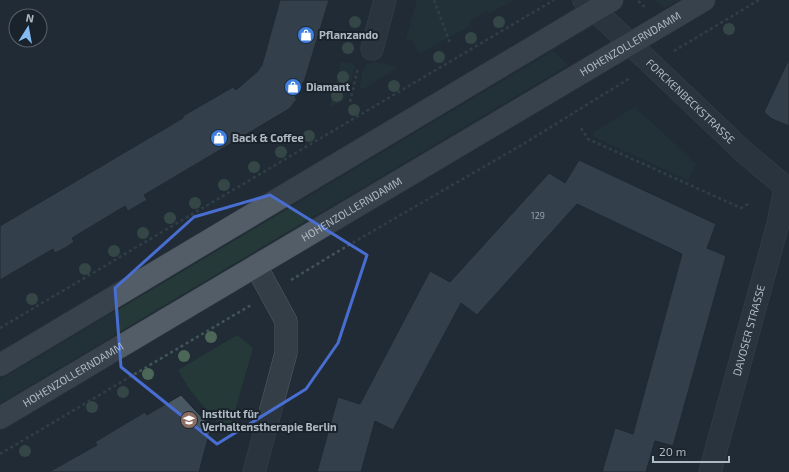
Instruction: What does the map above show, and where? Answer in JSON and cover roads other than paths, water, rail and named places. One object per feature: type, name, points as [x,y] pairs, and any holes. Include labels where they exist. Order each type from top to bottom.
[{"type":"main road","name":"HOHENZOLLERNDAMM","points":[[0,418],[704,0]]},
{"type":"main road","points":[[0,365],[597,3]]},
{"type":"street","points":[[372,49],[384,0]]},
{"type":"street","name":"FORCKENBECKSTRASSE","points":[[597,3],[631,44],[745,153],[787,190]]},
{"type":"street","name":"DAVOSER STRASSE","points":[[710,472],[787,190]]},
{"type":"street","points":[[254,472],[286,353],[286,321],[256,266]]},
{"type":"place","name":"Pflanzando","points":[[306,35]]},
{"type":"place","name":"Diamant","points":[[293,87]]},
{"type":"place","name":"Back & Coffee","points":[[219,138]]},
{"type":"place","name":"Institut für Verhaltenstherapie Berlin","points":[[189,420]]}]
